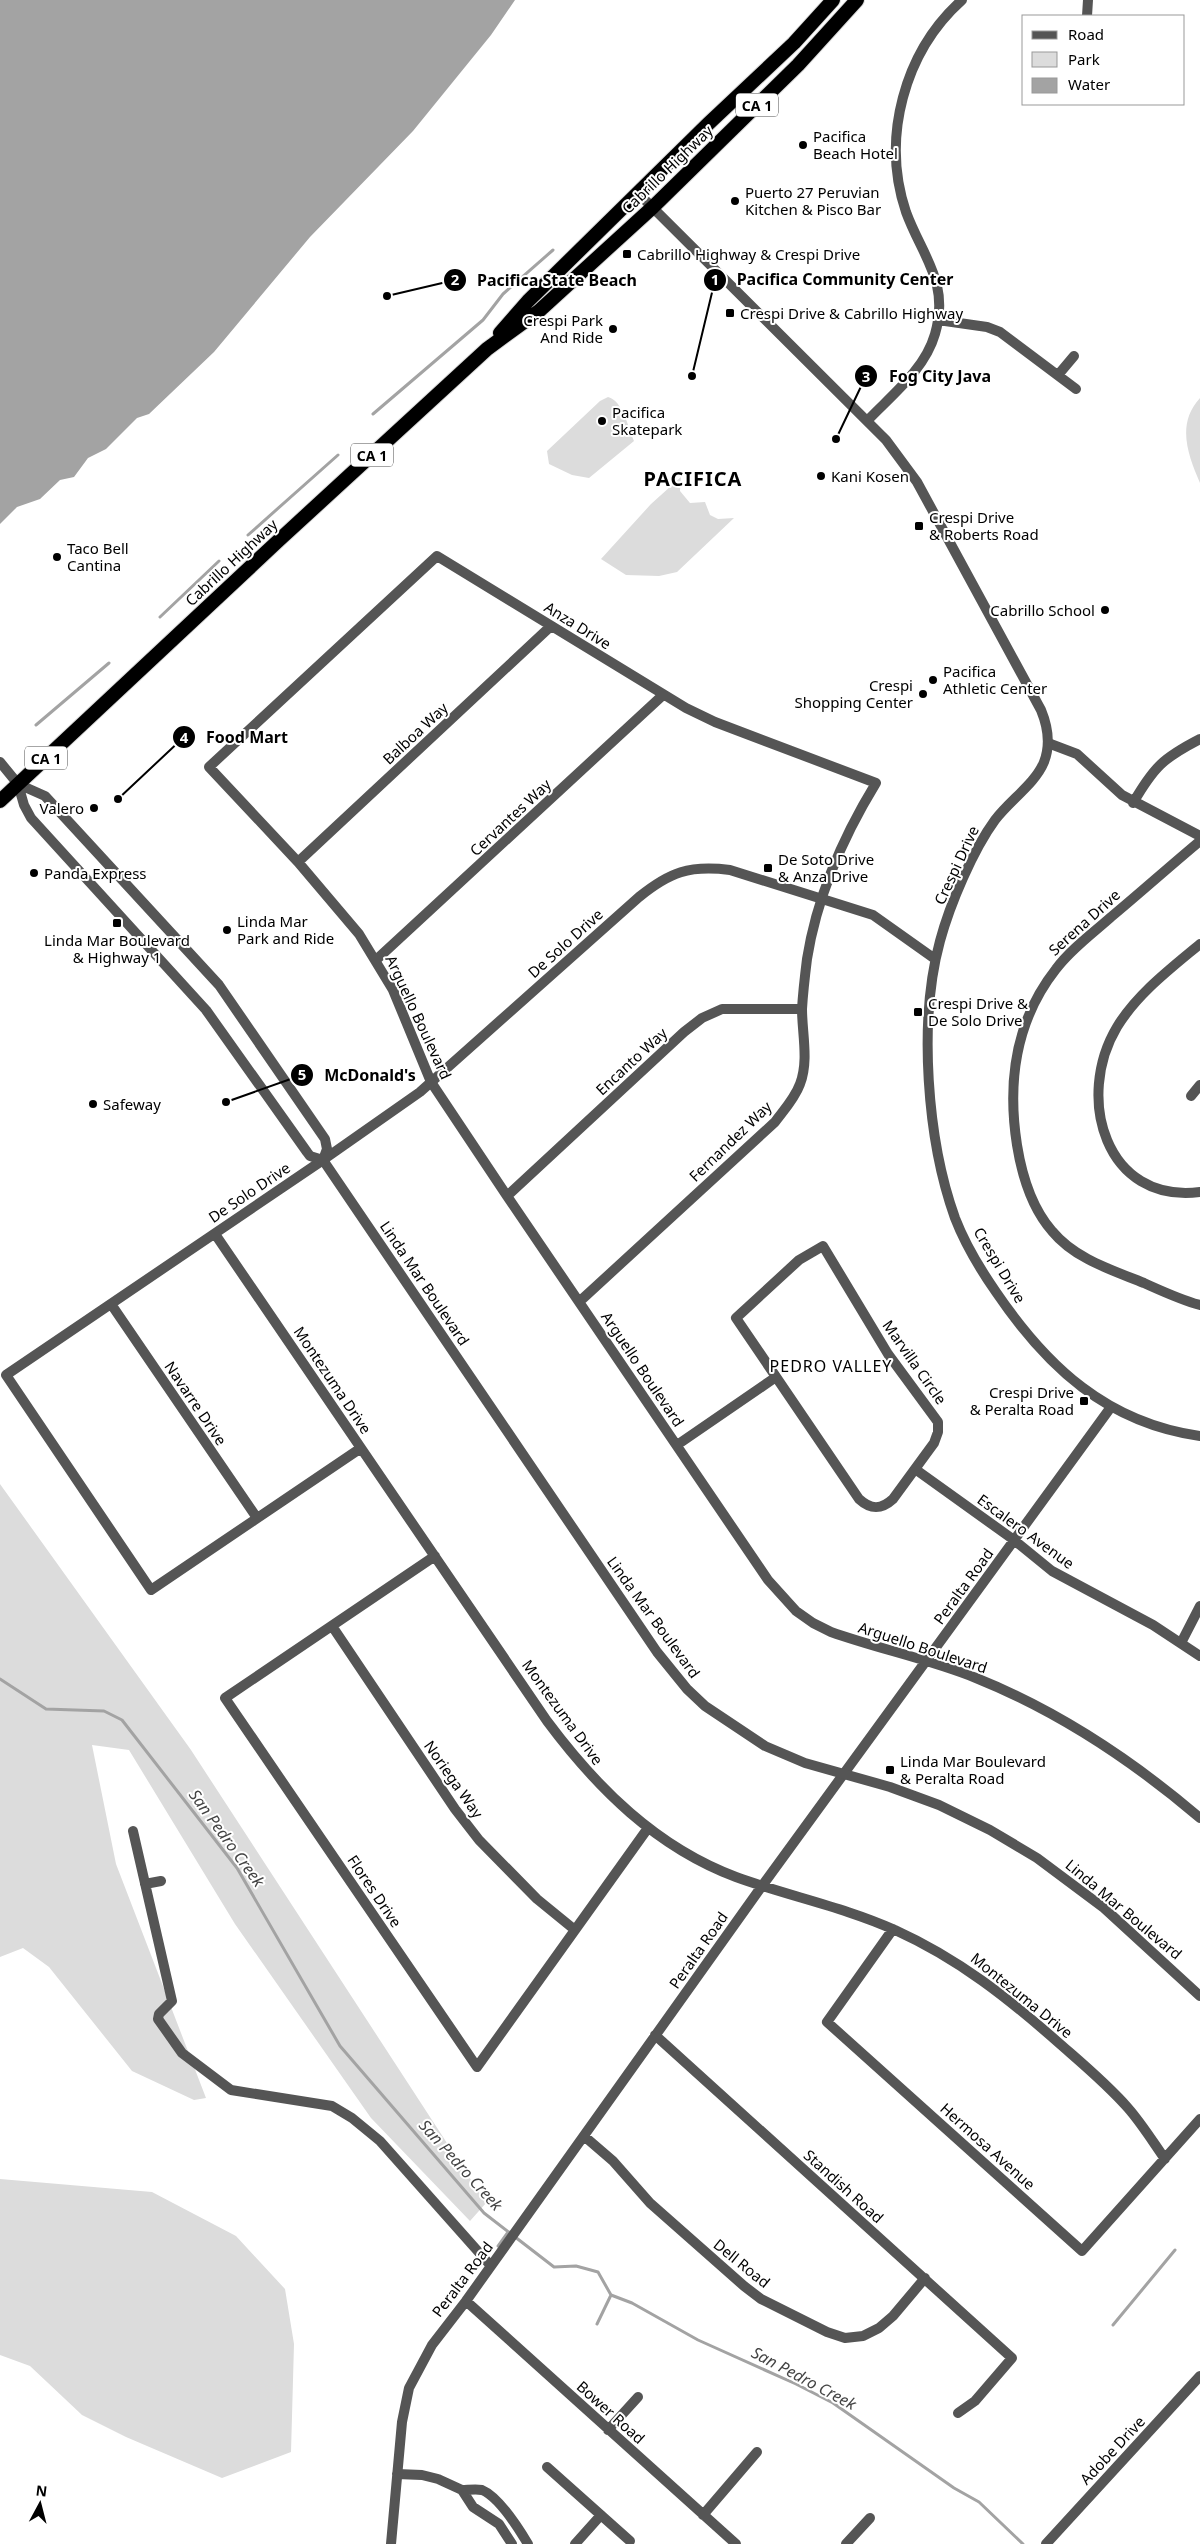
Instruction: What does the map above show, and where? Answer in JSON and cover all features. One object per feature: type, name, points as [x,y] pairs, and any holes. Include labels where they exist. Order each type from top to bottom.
[{"type":"highway","name":"Cabrillo Highway","points":[[487,349],[528,301],[794,43],[833,0]]},
{"type":"highway","name":"Cabrillo Highway","points":[[0,801],[487,349],[539,310],[653,207],[798,65],[857,0]]},
{"type":"street","points":[[868,420],[922,362],[935,335],[938,320],[939,290],[936,276],[906,212],[898,177],[896,144],[903,97],[920,53],[943,20],[962,0]]},
{"type":"street","points":[[1087,15],[1088,0]]},
{"type":"street","name":"Crespi Drive","points":[[638,193],[886,440],[916,482],[1046,721],[1048,743],[1045,758],[1038,772],[996,819],[975,853],[946,922],[936,959],[929,1026],[930,1090],[938,1144],[955,1218],[988,1280],[1028,1336],[1075,1383],[1110,1407],[1147,1423],[1200,1436]]},
{"type":"street","points":[[938,320],[987,327],[1000,332],[1076,389]]},
{"type":"street","points":[[1058,375],[1074,356]]},
{"type":"street","name":"Anza Drive","points":[[209,768],[436,556],[663,695],[715,722],[876,783],[846,835],[832,866],[822,898]]},
{"type":"street","name":"Balboa Way","points":[[298,862],[552,626]]},
{"type":"street","name":"Cervantes Way","points":[[376,960],[663,695]]},
{"type":"street","points":[[1134,803],[1157,766],[1179,750],[1200,739]]},
{"type":"street","points":[[1048,743],[1077,754],[1111,788],[1134,803],[1200,836]]},
{"type":"street","points":[[0,762],[18,784],[47,798],[219,986],[325,1139],[327,1150],[323,1160]]},
{"type":"street","name":"Arguello Boulevard","points":[[209,768],[298,862],[340,910],[376,960],[407,1020],[431,1082],[768,1580],[796,1611],[813,1623],[831,1632],[928,1661],[1000,1688],[1076,1728],[1146,1774],[1200,1818]]},
{"type":"street","name":"Linda Mar Boulevard","points":[[18,784],[24,805],[31,818],[212,1017],[310,1156],[323,1160],[672,1671],[705,1706],[745,1735],[786,1756],[890,1787],[939,1805],[1015,1844],[1061,1874],[1097,1902],[1200,1996]]},
{"type":"street","name":"Serena Drive","points":[[1200,840],[1082,942],[1056,969],[1037,998],[1022,1031],[1014,1064],[1012,1098],[1018,1152],[1026,1186],[1042,1219],[1052,1232],[1080,1255],[1200,1306]]},
{"type":"street","name":"De Solo Drive","points":[[361,1448],[151,1590],[6,1375],[390,1115],[431,1082],[662,878],[685,870],[711,868],[730,870],[873,915],[936,959]]},
{"type":"street","name":"Fernandez Way","points":[[579,1302],[774,1122],[791,1102],[801,1083],[804,1063],[802,1009],[807,959],[822,898]]},
{"type":"street","points":[[1200,944],[1152,986],[1117,1028],[1104,1058],[1098,1106],[1100,1122],[1111,1151],[1130,1173],[1157,1188],[1187,1194],[1200,1192]]},
{"type":"street","name":"Encanto Way","points":[[507,1196],[684,1032],[702,1018],[722,1009],[802,1009]]},
{"type":"street","points":[[1190,1096],[1200,1085]]},
{"type":"street","name":"Montezuma Drive","points":[[215,1234],[571,1753],[598,1784],[648,1828],[706,1863],[762,1886],[854,1914],[893,1929],[957,1962],[1020,2008],[1111,2089],[1130,2110],[1165,2159]]},
{"type":"street","name":"Marvilla Circle","points":[[823,1246],[888,1354],[938,1422],[938,1432],[934,1443],[915,1469],[893,1500],[886,1506],[875,1508],[865,1505],[859,1499],[736,1318],[799,1260],[823,1246]]},
{"type":"street","name":"Navarre Drive","points":[[111,1304],[257,1518]]},
{"type":"street","points":[[676,1445],[776,1377]]},
{"type":"street","name":"Peralta Road","points":[[391,2544],[402,2422],[408,2388],[432,2345],[466,2302],[762,1886],[928,1661],[1110,1407]]},
{"type":"street","name":"Escalero Avenue","points":[[915,1469],[1014,1540],[1052,1571],[1181,1643],[1200,1656]]},
{"type":"street","name":"Flores Drive","points":[[435,1556],[225,1698],[477,2067],[648,1828]]},
{"type":"street","points":[[1181,1643],[1200,1606]]},
{"type":"street","name":"Noriega Way","points":[[332,1626],[455,1809],[479,1840],[536,1899],[575,1930]]},
{"type":"street","points":[[133,1831],[172,2000],[159,2014],[158,2019],[182,2053],[231,2090],[332,2106],[352,2118],[380,2140],[491,2266]]},
{"type":"street","points":[[145,1884],[161,1881]]},
{"type":"street","name":"Hermosa Avenue","points":[[893,1929],[827,2022],[1082,2251],[1200,2119]]},
{"type":"street","name":"Standish Road","points":[[655,2035],[1012,2358],[975,2401],[958,2413]]},
{"type":"street","name":"Dell Road","points":[[584,2136],[613,2161],[650,2203],[744,2286],[761,2299],[827,2332],[845,2338],[863,2336],[879,2328],[893,2316],[924,2278]]},
{"type":"street","name":"Bower Road","points":[[466,2302],[736,2544]]},
{"type":"street","name":"Adobe Drive","points":[[1048,2542],[1200,2376]]},
{"type":"street","points":[[608,2430],[638,2397]]},
{"type":"street","points":[[703,2515],[758,2452]]},
{"type":"street","points":[[547,2467],[630,2541]]},
{"type":"street","points":[[397,2474],[430,2477],[462,2490],[482,2490],[509,2515],[528,2544]]},
{"type":"street","points":[[462,2490],[473,2507],[499,2524],[512,2544]]},
{"type":"street","points":[[575,2544],[600,2515]]},
{"type":"street","points":[[846,2544],[870,2518]]},
{"type":"green space","name":"Pacifica Skatepark","points":[[608,397],[613,399],[621,409],[634,441],[589,478],[572,475],[549,464],[547,451],[600,401]]},
{"type":"green space","points":[[1200,398],[1200,483],[1188,451],[1186,429],[1188,418]]},
{"type":"green space","points":[[681,477],[680,491],[690,503],[705,502],[710,515],[718,519],[734,518],[677,572],[659,576],[626,575],[601,559],[651,504]]},
{"type":"green space","points":[[0,1484],[191,1750],[486,2203],[470,2221],[371,2118],[235,1924],[129,1750],[92,1745],[116,1864],[206,2098],[194,2100],[132,2071],[49,1967],[23,1948],[0,1957]]},
{"type":"green space","points":[[0,2179],[152,2192],[236,2236],[285,2289],[294,2344],[291,2452],[222,2478],[126,2437],[82,2415],[30,2366],[0,2355]]},
{"type":"water","points":[[0,0],[515,0],[491,35],[413,131],[310,237],[214,352],[149,414],[137,418],[106,449],[88,458],[74,477],[60,480],[40,499],[17,507],[0,524]]},
{"type":"waterway","points":[[373,414],[483,320],[503,294],[553,250]]},
{"type":"waterway","points":[[248,535],[338,455]]},
{"type":"waterway","points":[[160,617],[219,561]]},
{"type":"waterway","points":[[36,725],[109,663]]},
{"type":"waterway","name":"San Pedro Creek","points":[[0,1679],[46,1709],[104,1711],[122,1720],[237,1868],[340,2046],[484,2213],[554,2267],[576,2266],[598,2272],[611,2295],[632,2303],[698,2340],[796,2384],[833,2403],[954,2488],[979,2502],[1023,2544]]},
{"type":"waterway","points":[[498,2246],[508,2232]]},
{"type":"waterway","points":[[1113,2325],[1175,2250]]},
{"type":"waterway","points":[[597,2324],[611,2295]]},
{"type":"place","name":"Pacifica Beach Hotel","points":[[803,145]]},
{"type":"place","name":"Puerto 27 Peruvian Kitchen & Pisco Bar","points":[[735,201]]},
{"type":"place","name":"Cabrillo Highway & Crespi Drive","points":[[627,254]]},
{"type":"place","name":"Pacifica State Beach","points":[[387,296]]},
{"type":"place","name":"Crespi Drive & Cabrillo Highway","points":[[730,313]]},
{"type":"place","name":"Crespi Park And Ride","points":[[613,329]]},
{"type":"place","name":"Pacifica Community Center","points":[[692,376]]},
{"type":"place","name":"Pacifica Skatepark","points":[[602,421]]},
{"type":"place","name":"Fog City Java","points":[[836,439]]},
{"type":"place","name":"Kani Kosen","points":[[821,476]]},
{"type":"place","name":"Crespi Drive & Roberts Road","points":[[919,526]]},
{"type":"place","name":"Taco Bell Cantina","points":[[57,557]]},
{"type":"place","name":"Cabrillo School","points":[[1105,610]]},
{"type":"place","name":"Pacifica Athletic Center","points":[[933,680]]},
{"type":"place","name":"Crespi Shopping Center","points":[[923,694]]},
{"type":"place","name":"Food Mart","points":[[118,799]]},
{"type":"place","name":"Valero","points":[[94,808]]},
{"type":"place","name":"De Soto Drive & Anza Drive","points":[[768,868]]},
{"type":"place","name":"Panda Express","points":[[34,873]]},
{"type":"place","name":"Linda Mar Boulevard & Highway 1","points":[[117,923]]},
{"type":"place","name":"Linda Mar Park and Ride","points":[[227,930]]},
{"type":"place","name":"Crespi Drive & De Solo Drive","points":[[918,1012]]},
{"type":"place","name":"McDonald's","points":[[226,1102]]},
{"type":"place","name":"Safeway","points":[[93,1104]]},
{"type":"place","name":"Crespi Drive & Peralta Road","points":[[1084,1401]]},
{"type":"place","name":"Linda Mar Boulevard & Peralta Road","points":[[890,1770]]},
{"type":"district","name":"PACIFICA","points":[[693,478]]},
{"type":"district","name":"PEDRO VALLEY","points":[[831,1366]]}]
